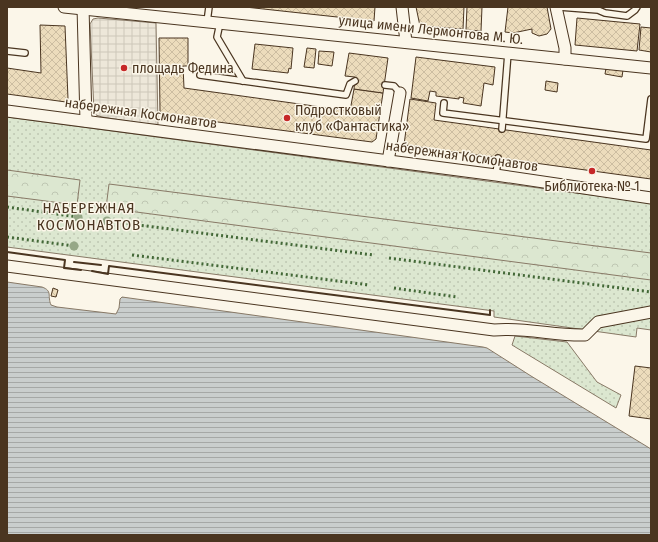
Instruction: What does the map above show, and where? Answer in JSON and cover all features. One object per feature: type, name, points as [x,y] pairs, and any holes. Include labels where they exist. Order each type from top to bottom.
[{"type":"street","name":"улица имени Лермонтова М. Ю.","points":[[64,7],[651,68]]},
{"type":"street","points":[[402,7],[406,42]]},
{"type":"street","points":[[556,7],[565,48],[565,59]]},
{"type":"street","points":[[83,8],[86,121]]},
{"type":"street","points":[[388,161],[400,93]]},
{"type":"street","name":"набережная Космонавтов","points":[[7,111],[496,175],[651,198]]},
{"type":"street","points":[[7,266],[494,330],[511,328],[569,336],[585,335],[598,322],[651,312]]},
{"type":"lane","points":[[207,22],[209,7]]},
{"type":"lane","points":[[559,7],[599,9],[605,13],[627,16],[637,7]]},
{"type":"lane","points":[[220,23],[217,36],[243,81]]},
{"type":"lane","points":[[7,51],[25,53]]},
{"type":"lane","points":[[502,129],[508,53]]},
{"type":"lane","points":[[200,75],[346,95],[350,84],[355,81]]},
{"type":"lane","points":[[385,85],[394,86],[400,93]]},
{"type":"lane","points":[[444,103],[443,112],[646,139],[651,99]]},
{"type":"lane","points":[[496,175],[498,158]]},
{"type":"green space","points":[[7,117],[651,203],[651,330],[637,328],[636,337],[494,317],[494,311],[7,247]]},
{"type":"green space","points":[[7,170],[80,180],[77,205],[7,196]]},
{"type":"green space","points":[[109,184],[651,253],[651,280],[106,208]]},
{"type":"green space","points":[[515,336],[567,342],[597,382],[621,395],[616,408],[512,345]]},
{"type":"shaded area","name":"площадь Федина","points":[[98,18],[156,23],[158,126],[96,115],[94,111],[90,24],[93,19]]},
{"type":"shaded area","points":[[7,282],[42,287],[49,292],[51,305],[57,307],[116,314],[119,308],[120,299],[122,297],[487,348],[651,449],[651,535],[7,535]]},
{"type":"building","points":[[245,7],[375,7],[374,21]]},
{"type":"building","points":[[416,7],[464,7],[463,29],[420,26]]},
{"type":"building","points":[[467,7],[482,7],[481,31],[466,30]]},
{"type":"building","points":[[508,7],[547,7],[551,29],[547,34],[539,36],[532,33],[532,29],[513,33],[505,32]]},
{"type":"building","points":[[577,18],[640,24],[637,51],[575,45]]},
{"type":"building","points":[[40,25],[65,26],[68,99],[66,102],[7,94],[7,68],[41,73]]},
{"type":"building","points":[[641,27],[651,28],[651,52],[639,50]]},
{"type":"building","points":[[159,38],[188,38],[188,66],[183,66],[184,88],[350,111],[354,89],[383,93],[376,139],[372,142],[164,115],[160,111]]},
{"type":"building","points":[[255,44],[293,48],[291,69],[289,68],[288,73],[252,69]]},
{"type":"building","points":[[307,48],[316,49],[314,68],[304,67]]},
{"type":"building","points":[[319,51],[334,52],[332,66],[318,64]]},
{"type":"building","points":[[349,53],[388,58],[383,93],[354,89],[355,77],[345,76]]},
{"type":"building","points":[[416,57],[495,67],[493,85],[484,83],[481,106],[463,103],[464,98],[459,97],[459,99],[436,96],[436,92],[430,91],[428,101],[411,98]]},
{"type":"building","points":[[606,68],[623,70],[622,77],[605,74]]},
{"type":"building","points":[[546,81],[558,83],[557,92],[545,90]]},
{"type":"building","points":[[410,99],[436,103],[434,120],[651,150],[651,179],[404,145]]},
{"type":"building","points":[[53,288],[58,290],[56,297],[51,296]]},
{"type":"building","points":[[635,366],[651,368],[651,419],[629,416]]},
{"type":"hedge","points":[[7,207],[78,217]]},
{"type":"hedge","points":[[107,221],[373,255]]},
{"type":"hedge","points":[[7,237],[74,246]]},
{"type":"hedge","points":[[132,255],[370,285]]},
{"type":"hedge","points":[[389,258],[651,292]]},
{"type":"hedge","points":[[394,288],[457,297]]},
{"type":"wall","points":[[7,252],[65,260],[64,268],[81,270]]},
{"type":"wall","points":[[74,262],[101,265]]},
{"type":"wall","points":[[92,271],[108,274],[109,266],[490,315],[490,310]]},
{"type":"place","name":"площадь Федина","points":[[124,68]]},
{"type":"place","name":"Подростковый клуб «Фантастика»","points":[[287,118]]},
{"type":"place","name":"Библиотека № 1","points":[[592,171]]},
{"type":"district","name":"НАБЕРЕЖНАЯ КОСМОНАВТОВ","points":[[89,216]]}]
